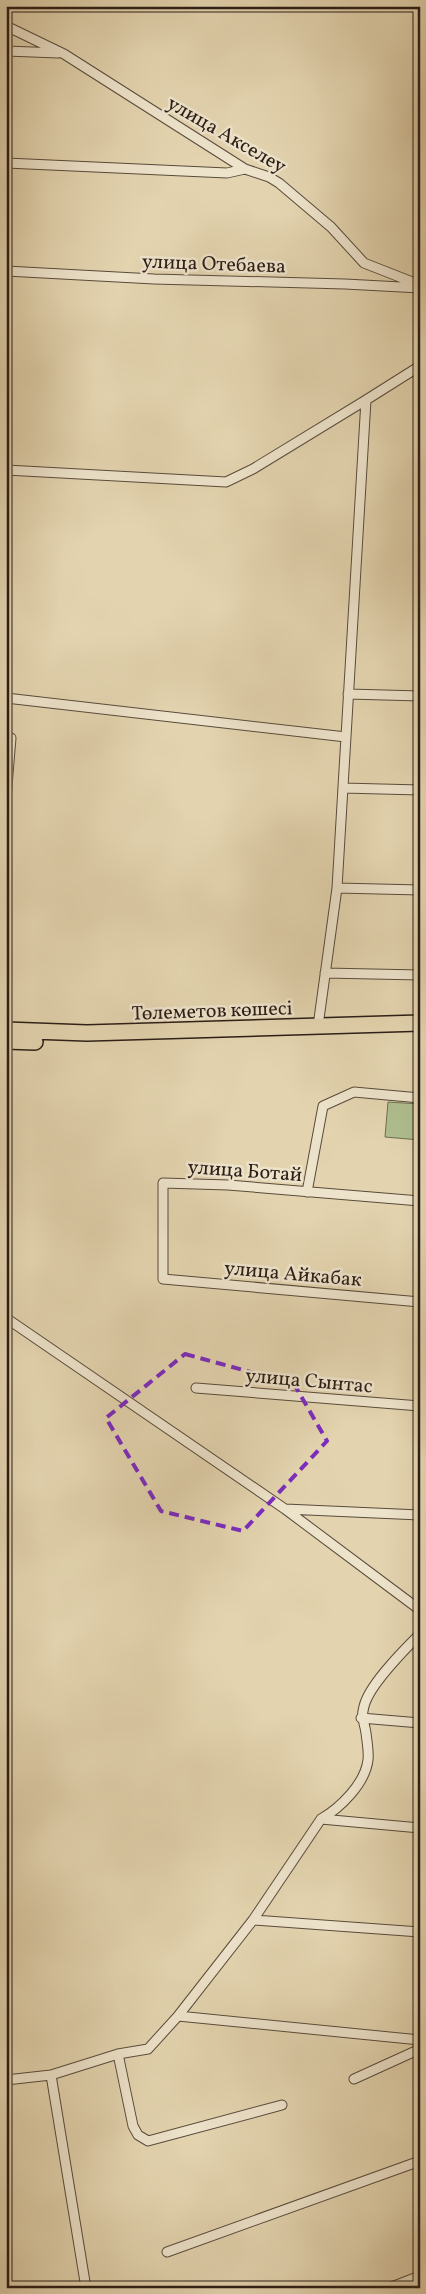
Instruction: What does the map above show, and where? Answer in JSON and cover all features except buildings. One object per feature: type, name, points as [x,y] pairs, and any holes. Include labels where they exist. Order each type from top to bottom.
[{"type":"main road","name":"Төлеметов көшесі","points":[[6,1030],[87,1034],[420,1023]]},
{"type":"main road","name":"Төлеметов көшесі","points":[[6,1041],[87,1044],[420,1033]]},
{"type":"street","name":"улица Акселеу","points":[[6,26],[64,54],[245,169],[279,182],[331,227],[364,263],[420,287]]},
{"type":"street","points":[[6,51],[64,54]]},
{"type":"street","points":[[6,163],[227,173],[245,169]]},
{"type":"street","name":"улица Отебаева","points":[[6,271],[154,279],[420,287]]},
{"type":"street","points":[[6,470],[226,482],[253,469],[420,366]]},
{"type":"street","points":[[318,1026],[337,888],[366,400]]},
{"type":"street","points":[[348,694],[420,696]]},
{"type":"street","points":[[6,698],[346,737]]},
{"type":"street","points":[[6,798],[11,738]]},
{"type":"street","points":[[343,788],[420,790]]},
{"type":"street","points":[[337,888],[420,890]]},
{"type":"street","points":[[325,974],[420,975]]},
{"type":"street","points":[[308,1192],[323,1106],[354,1092],[420,1098]]},
{"type":"street","name":"улица Ботай","points":[[163,1279],[163,1183],[420,1201]]},
{"type":"street","name":"улица Айкабак","points":[[163,1279],[420,1302]]},
{"type":"street","points":[[6,1318],[285,1509],[420,1610]]},
{"type":"street","name":"улица Сынтас","points":[[196,1388],[420,1406]]},
{"type":"street","points":[[285,1509],[420,1515]]},
{"type":"street","points":[[6,2080],[51,2075],[118,2054],[148,2049],[178,2016],[253,1920],[321,1819],[334,1812],[365,1774],[368,1760],[365,1731],[361,1718],[365,1702],[396,1659],[420,1634]]},
{"type":"street","points":[[361,1718],[420,1723]]},
{"type":"street","points":[[321,1819],[420,1828]]},
{"type":"street","points":[[253,1920],[420,1932]]},
{"type":"street","points":[[178,2016],[420,2040]]},
{"type":"street","points":[[354,2079],[420,2049]]},
{"type":"street","points":[[118,2054],[133,2126],[138,2135],[148,2141],[282,2105]]},
{"type":"street","points":[[51,2075],[86,2288]]},
{"type":"street","points":[[167,2252],[420,2161]]},
{"type":"street","points":[[389,2288],[420,2276]]},
{"type":"highlighted area","points":[[185,1354],[294,1384],[327,1441],[243,1531],[161,1511],[106,1418]]},
{"type":"green space","points":[[388,1102],[420,1104],[420,1140],[385,1137]]}]
